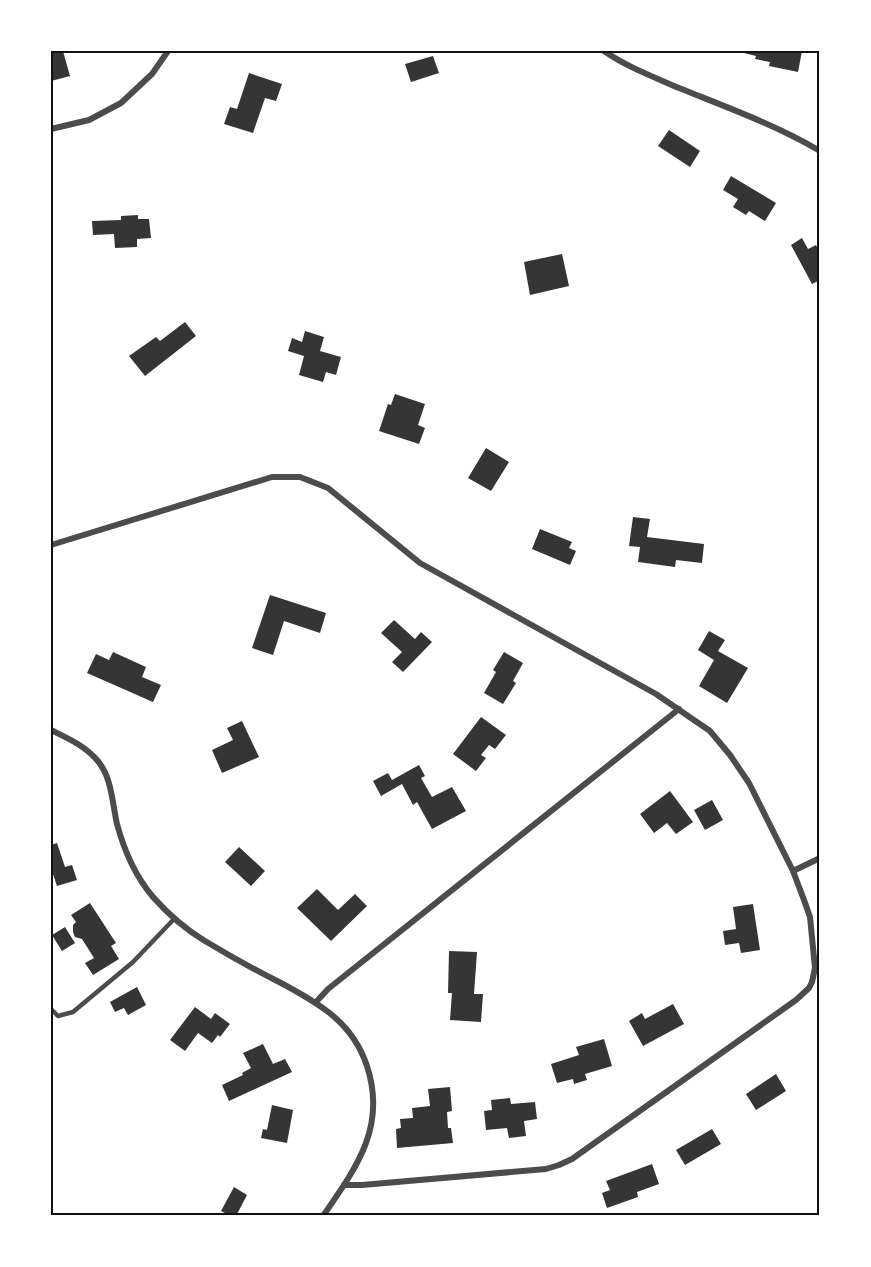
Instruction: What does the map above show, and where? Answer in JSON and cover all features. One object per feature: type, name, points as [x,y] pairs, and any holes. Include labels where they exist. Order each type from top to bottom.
[{"type":"street","points":[[51,129],[89,120],[121,103],[152,74],[168,51]]},
{"type":"street","points":[[604,51],[645,74],[780,129],[820,151]]},
{"type":"street","points":[[51,545],[272,477],[300,477],[328,488],[420,563],[656,694],[710,731],[730,755],[753,790],[794,871],[810,917],[815,968],[809,988],[796,1000],[572,1159],[546,1168],[344,1185]]},
{"type":"street","points":[[316,1002],[328,989],[679,710]]},
{"type":"street","points":[[51,730],[80,745],[102,767],[110,787],[118,827],[136,872],[148,890],[174,919],[204,941],[316,1002],[331,1012],[350,1032],[365,1060],[372,1085],[373,1112],[368,1140],[360,1160],[323,1216]]},
{"type":"street","points":[[794,871],[820,858]]},
{"type":"lane","points":[[51,1009],[58,1017],[73,1012],[133,962],[174,919]]},
{"type":"building","points":[[51,51],[63,51],[70,76],[51,81]]},
{"type":"building","points":[[736,51],[802,51],[798,72],[769,66],[770,62]]},
{"type":"building","points":[[433,56],[439,73],[411,82],[405,64]]},
{"type":"building","points":[[249,73],[282,84],[276,101],[265,98],[253,133],[224,124],[230,107],[237,109]]},
{"type":"building","points":[[669,130],[700,151],[690,167],[658,146]]},
{"type":"building","points":[[731,176],[776,203],[765,221],[749,211],[746,215],[733,207],[738,199],[723,190]]},
{"type":"building","points":[[138,215],[138,219],[149,219],[151,238],[137,239],[137,247],[115,248],[114,234],[93,235],[92,221],[121,220],[121,216]]},
{"type":"building","points":[[802,238],[808,249],[816,245],[820,253],[820,280],[812,284],[791,245]]},
{"type":"building","points":[[562,254],[569,286],[530,295],[524,262]]},
{"type":"building","points":[[185,322],[196,336],[145,376],[129,356],[156,337],[160,341]]},
{"type":"building","points":[[305,331],[324,337],[320,351],[341,357],[336,375],[326,372],[323,382],[299,375],[304,356],[288,351],[292,338],[302,342]]},
{"type":"building","points":[[395,394],[425,404],[418,425],[425,428],[419,444],[379,431],[388,404],[391,405]]},
{"type":"building","points":[[486,448],[509,462],[491,491],[468,478]]},
{"type":"building","points":[[633,517],[650,519],[647,537],[704,544],[702,563],[676,560],[675,567],[638,562],[640,547],[629,546]]},
{"type":"building","points":[[540,529],[572,542],[569,548],[576,551],[570,565],[532,549]]},
{"type":"building","points":[[270,595],[326,613],[320,633],[284,621],[273,655],[252,648]]},
{"type":"building","points":[[394,620],[415,639],[421,632],[432,642],[403,672],[392,662],[402,652],[381,633]]},
{"type":"building","points":[[709,631],[725,640],[718,651],[748,668],[727,703],[699,686],[714,660],[698,650]]},
{"type":"building","points":[[113,652],[146,667],[142,677],[161,685],[153,702],[87,673],[96,654],[109,660]]},
{"type":"building","points":[[504,652],[523,663],[513,681],[516,683],[503,704],[484,693],[496,672],[493,670]]},
{"type":"building","points":[[481,717],[506,735],[495,749],[489,745],[481,755],[486,758],[476,771],[453,754]]},
{"type":"building","points":[[242,721],[259,757],[222,773],[212,750],[233,740],[227,728]]},
{"type":"building","points":[[419,765],[425,776],[421,778],[432,797],[452,787],[466,811],[432,829],[417,802],[413,805],[402,784],[381,796],[373,781],[388,773],[392,780]]},
{"type":"building","points":[[670,791],[693,822],[676,834],[667,823],[654,833],[640,814]]},
{"type":"building","points":[[712,800],[723,820],[705,830],[694,810]]},
{"type":"building","points":[[57,843],[65,867],[72,865],[77,880],[57,886],[53,874],[51,875],[51,845]]},
{"type":"building","points":[[239,847],[265,871],[251,886],[225,862]]},
{"type":"building","points":[[317,889],[338,910],[355,894],[367,906],[331,941],[297,908]]},
{"type":"building","points":[[90,903],[116,943],[111,946],[119,959],[93,975],[85,963],[94,958],[82,939],[75,937],[73,925],[76,922],[71,915]]},
{"type":"building","points":[[753,904],[760,950],[741,953],[739,943],[725,945],[723,931],[736,929],[733,907]]},
{"type":"building","points":[[65,927],[75,943],[62,951],[52,935]]},
{"type":"building","points":[[449,951],[477,952],[474,994],[483,994],[481,1022],[450,1020],[452,993],[448,993]]},
{"type":"building","points":[[137,987],[146,1005],[128,1015],[124,1008],[115,1012],[110,1002]]},
{"type":"building","points":[[673,1004],[684,1024],[643,1046],[629,1021],[642,1013],[645,1019]]},
{"type":"building","points":[[195,1007],[211,1019],[215,1013],[230,1024],[212,1043],[198,1033],[185,1051],[170,1040]]},
{"type":"building","points":[[604,1039],[612,1066],[585,1074],[587,1080],[574,1084],[573,1079],[557,1083],[551,1064],[579,1055],[576,1047]]},
{"type":"building","points":[[263,1044],[273,1064],[285,1059],[292,1072],[229,1101],[222,1085],[243,1075],[242,1073],[251,1068],[243,1053]]},
{"type":"building","points":[[776,1074],[786,1091],[756,1110],[746,1094]]},
{"type":"building","points":[[450,1087],[452,1111],[447,1112],[448,1128],[451,1128],[453,1143],[397,1148],[396,1129],[401,1128],[400,1119],[413,1118],[412,1108],[430,1106],[428,1089]]},
{"type":"building","points":[[510,1098],[511,1104],[535,1102],[537,1119],[524,1121],[526,1136],[509,1138],[507,1128],[486,1130],[484,1111],[492,1110],[491,1100]]},
{"type":"building","points":[[272,1105],[293,1110],[287,1143],[261,1138],[263,1129],[267,1130]]},
{"type":"building","points":[[712,1129],[721,1144],[685,1165],[676,1150]]},
{"type":"building","points":[[652,1164],[659,1184],[637,1192],[638,1197],[607,1208],[602,1193],[610,1190],[606,1181]]},
{"type":"building","points":[[234,1187],[247,1195],[236,1216],[231,1216],[221,1211]]}]
